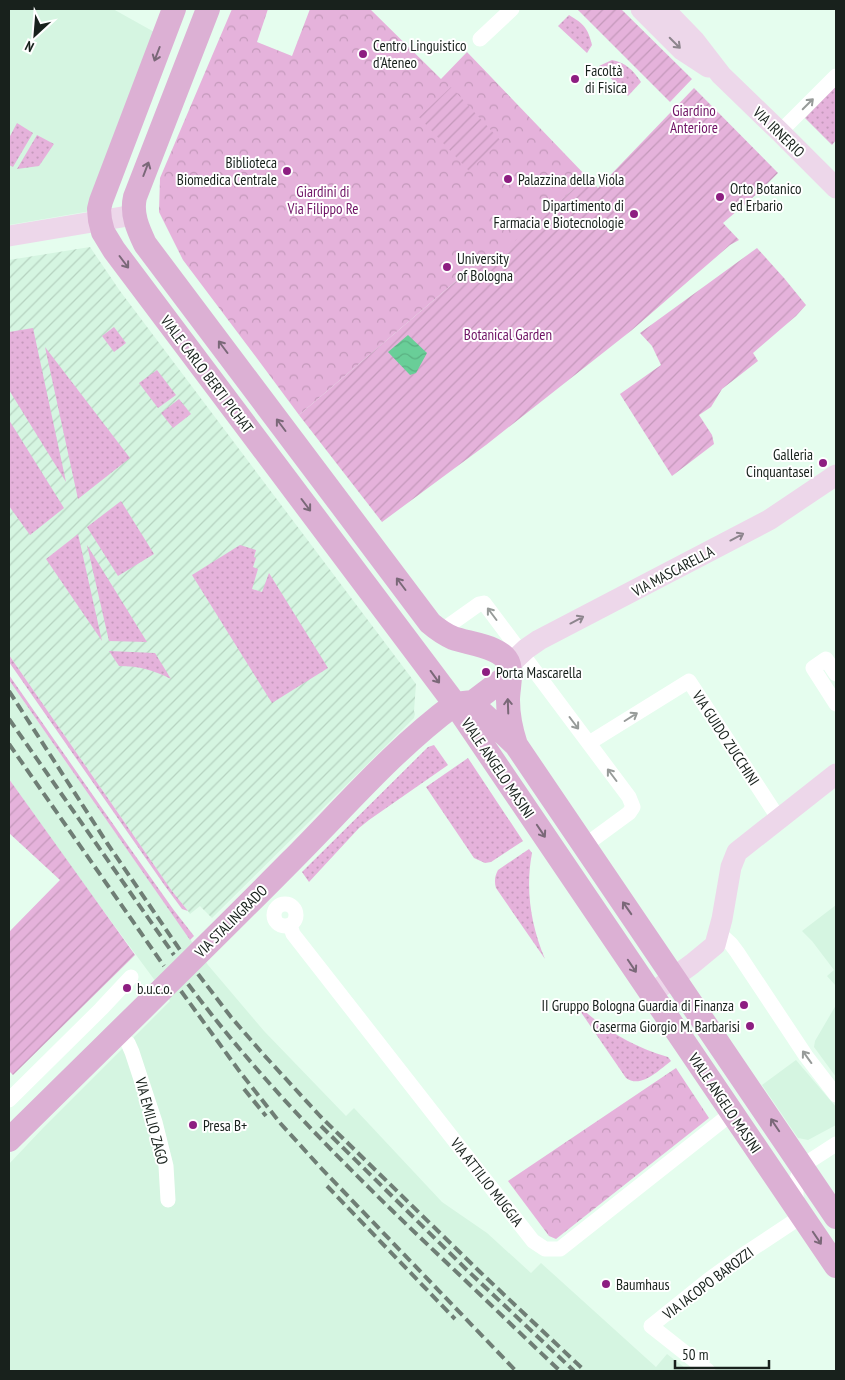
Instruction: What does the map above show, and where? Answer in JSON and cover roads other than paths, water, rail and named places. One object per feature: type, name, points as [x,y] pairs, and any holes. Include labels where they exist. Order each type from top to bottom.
[{"type":"main road","name":"VIALE CARLO BERTI PICHAT","points":[[174,9],[102,198],[100,220],[103,232],[114,250],[228,403],[455,704]]},
{"type":"main road","points":[[181,9],[206,13]]},
{"type":"main road","name":"VIALE CARLO BERTI PICHAT","points":[[206,13],[135,197],[134,216],[138,230],[145,244],[436,627]]},
{"type":"main road","points":[[228,403],[252,386]]},
{"type":"main road","points":[[415,650],[436,627],[454,638],[493,650],[514,664]]},
{"type":"main road","points":[[455,704],[473,702],[514,664]]},
{"type":"main road","points":[[514,664],[508,713],[516,745]]},
{"type":"main road","name":"VIALE ANGELO MASINI","points":[[455,704],[481,712],[516,745],[836,1217]]},
{"type":"main road","name":"VIALE ANGELO MASINI","points":[[455,704],[836,1266]]},
{"type":"main road","name":"VIA STALINGRADO","points":[[9,1140],[393,758],[425,728],[455,704]]},
{"type":"street","points":[[480,39],[512,9]]},
{"type":"street","name":"VIA IRNERIO","points":[[641,9],[682,50],[721,75]]},
{"type":"street","name":"VIA IRNERIO","points":[[664,9],[694,40],[721,75],[836,188]]},
{"type":"street","points":[[780,132],[836,76]]},
{"type":"street","points":[[9,236],[134,216]]},
{"type":"street","name":"VIA MASCARELLA","points":[[514,664],[539,640],[769,520],[836,476]]},
{"type":"street","points":[[436,627],[481,603],[486,605],[514,664],[560,704],[630,797],[633,807],[629,813],[584,846]]},
{"type":"street","points":[[836,674],[826,659],[813,668],[836,704]]},
{"type":"street","name":"VIA GUIDO ZUCCHINI","points":[[589,743],[689,681],[779,819]]},
{"type":"street","points":[[651,994],[712,948],[717,941],[730,866],[737,852],[836,774]]},
{"type":"street","name":"VIA ATTILIO MUGGIA","points":[[290,925],[293,934],[527,1234],[533,1241],[545,1249],[560,1249],[732,1113]]},
{"type":"street","points":[[719,933],[737,952],[806,1056],[836,1095]]},
{"type":"street","points":[[12,1091],[105,1014],[131,977]]},
{"type":"street","name":"VIA EMILIO ZAGO","points":[[128,1043],[166,1166],[168,1200]]},
{"type":"street","points":[[800,1213],[796,1190],[797,1175],[802,1166],[836,1144]]},
{"type":"street","points":[[761,1155],[775,1161],[802,1166]]},
{"type":"street","name":"VIA IACOPO BAROZZI","points":[[708,1371],[651,1326],[707,1281],[800,1213]]},
{"type":"water","points":[[408,335],[427,353],[416,373],[410,375],[388,352]]},
{"type":"railway","points":[[9,691],[107,843],[180,950]]},
{"type":"railway","points":[[9,719],[174,955]]},
{"type":"railway","points":[[9,744],[164,966]]},
{"type":"railway","points":[[198,974],[231,1017],[320,1116],[585,1371]]},
{"type":"railway","points":[[188,984],[248,1059],[312,1130],[560,1371]]},
{"type":"railway","points":[[181,991],[240,1072],[281,1124],[516,1371]]},
{"type":"railway","points":[[244,1089],[266,1116]]},
{"type":"railway","points":[[321,1126],[468,1271],[574,1371]]},
{"type":"railway","points":[[327,1186],[455,1319]]},
{"type":"place","name":"Centro Linguistico d'Ateneo","points":[[363,54]]},
{"type":"place","name":"Facoltà di Fisica","points":[[575,79]]},
{"type":"place","name":"Biblioteca Biomedica Centrale","points":[[287,171]]},
{"type":"place","name":"Palazzina della Viola","points":[[508,179]]},
{"type":"place","name":"Orto Botanico ed Erbario","points":[[720,197]]},
{"type":"place","name":"Dipartimento di Farmacia e Biotecnologie","points":[[634,214]]},
{"type":"place","name":"University of Bologna","points":[[447,267]]},
{"type":"place","name":"Galleria Cinquantasei","points":[[823,463]]},
{"type":"place","name":"Porta Mascarella","points":[[486,672]]},
{"type":"place","name":"b.u.c.o.","points":[[127,988]]},
{"type":"place","name":"II Gruppo Bologna Guardia di Finanza","points":[[744,1005]]},
{"type":"place","name":"Caserma Giorgio M. Barbarisi","points":[[750,1026]]},
{"type":"place","name":"Presa B+","points":[[193,1125]]},
{"type":"place","name":"Baumhaus","points":[[606,1284]]},
{"type":"park label","name":"Giardino Anteriore","points":[[694,118]]},
{"type":"park label","name":"Giardini di Via Filippo Re","points":[[323,200]]},
{"type":"park label","name":"Botanical Garden","points":[[508,334]]}]
